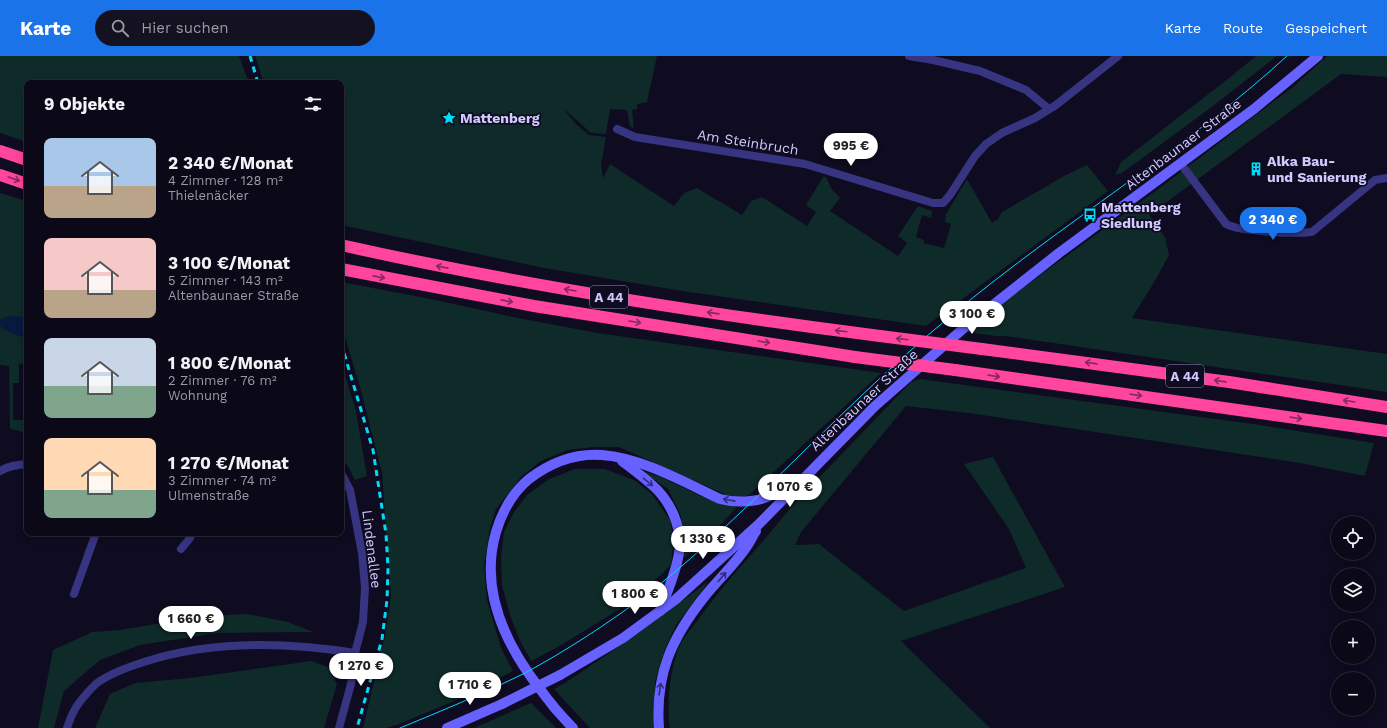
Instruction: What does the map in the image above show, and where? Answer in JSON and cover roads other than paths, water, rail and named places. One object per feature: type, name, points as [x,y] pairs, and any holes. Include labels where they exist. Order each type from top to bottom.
[{"type":"highway","points":[[0,151],[24,159]]},
{"type":"highway","points":[[0,175],[24,183]]},
{"type":"highway","name":"A 44","points":[[344,246],[420,263],[678,308],[777,323],[1229,382],[1387,407]]},
{"type":"highway","name":"A 44","points":[[344,270],[534,306],[855,357],[1387,431]]},
{"type":"main road","name":"Altenbaunaer Straße","points":[[760,524],[804,477],[875,406],[964,328],[1060,252],[1254,109],[1318,56]]},
{"type":"main road","points":[[573,728],[555,709],[520,661],[504,630],[495,606],[491,568],[492,551],[496,531],[504,510],[523,484],[551,464],[567,458],[586,455],[617,457],[652,467],[720,499],[734,502],[748,502],[773,495],[786,485],[804,477]]},
{"type":"main road","points":[[617,457],[651,484],[662,495],[670,507],[677,526],[680,542],[679,553],[672,581],[660,611]]},
{"type":"main road","points":[[447,728],[502,704],[560,675],[623,638],[660,611],[700,578],[760,524]]},
{"type":"main road","points":[[659,728],[659,693],[662,675],[672,648],[684,624],[746,549],[760,524]]},
{"type":"street","points":[[909,56],[980,71],[1026,90],[1049,109],[1118,56]]},
{"type":"street","name":"Am Steinbruch","points":[[617,129],[635,137],[805,164],[933,203],[943,203],[950,195],[975,156],[986,144],[1002,133],[1035,118],[1049,109]]},
{"type":"street","points":[[1181,164],[1226,224],[1233,228],[1276,232],[1312,232],[1375,180],[1387,178]]},
{"type":"street","points":[[0,471],[4,468],[24,464]]},
{"type":"street","name":"Lindenallee","points":[[339,728],[351,684],[355,653],[363,622],[365,588],[362,554],[350,490],[344,479]]},
{"type":"street","points":[[74,594],[95,536]]},
{"type":"street","points":[[181,549],[191,536]]},
{"type":"street","points":[[67,728],[75,710],[96,684],[122,669],[157,658],[192,650],[239,645],[307,647],[355,653]]},
{"type":"water","points":[[8,316],[24,317],[24,338],[7,331],[0,326],[0,320]]},
{"type":"tram line","points":[[400,728],[523,674],[586,637],[646,595],[704,546],[879,379],[928,335],[1036,249],[1206,124],[1287,56]]},
{"type":"railway","points":[[250,56],[257,80]]},
{"type":"railway","points":[[344,353],[373,450],[386,534],[388,568],[387,600],[382,639],[357,728]]},
{"type":"place","name":"Mattenberg","points":[[449,118]]},
{"type":"place","name":"Alka Bau- und Sanierung","points":[[1256,169]]},
{"type":"place","name":"Mattenberg Siedlung","points":[[1090,215]]}]
